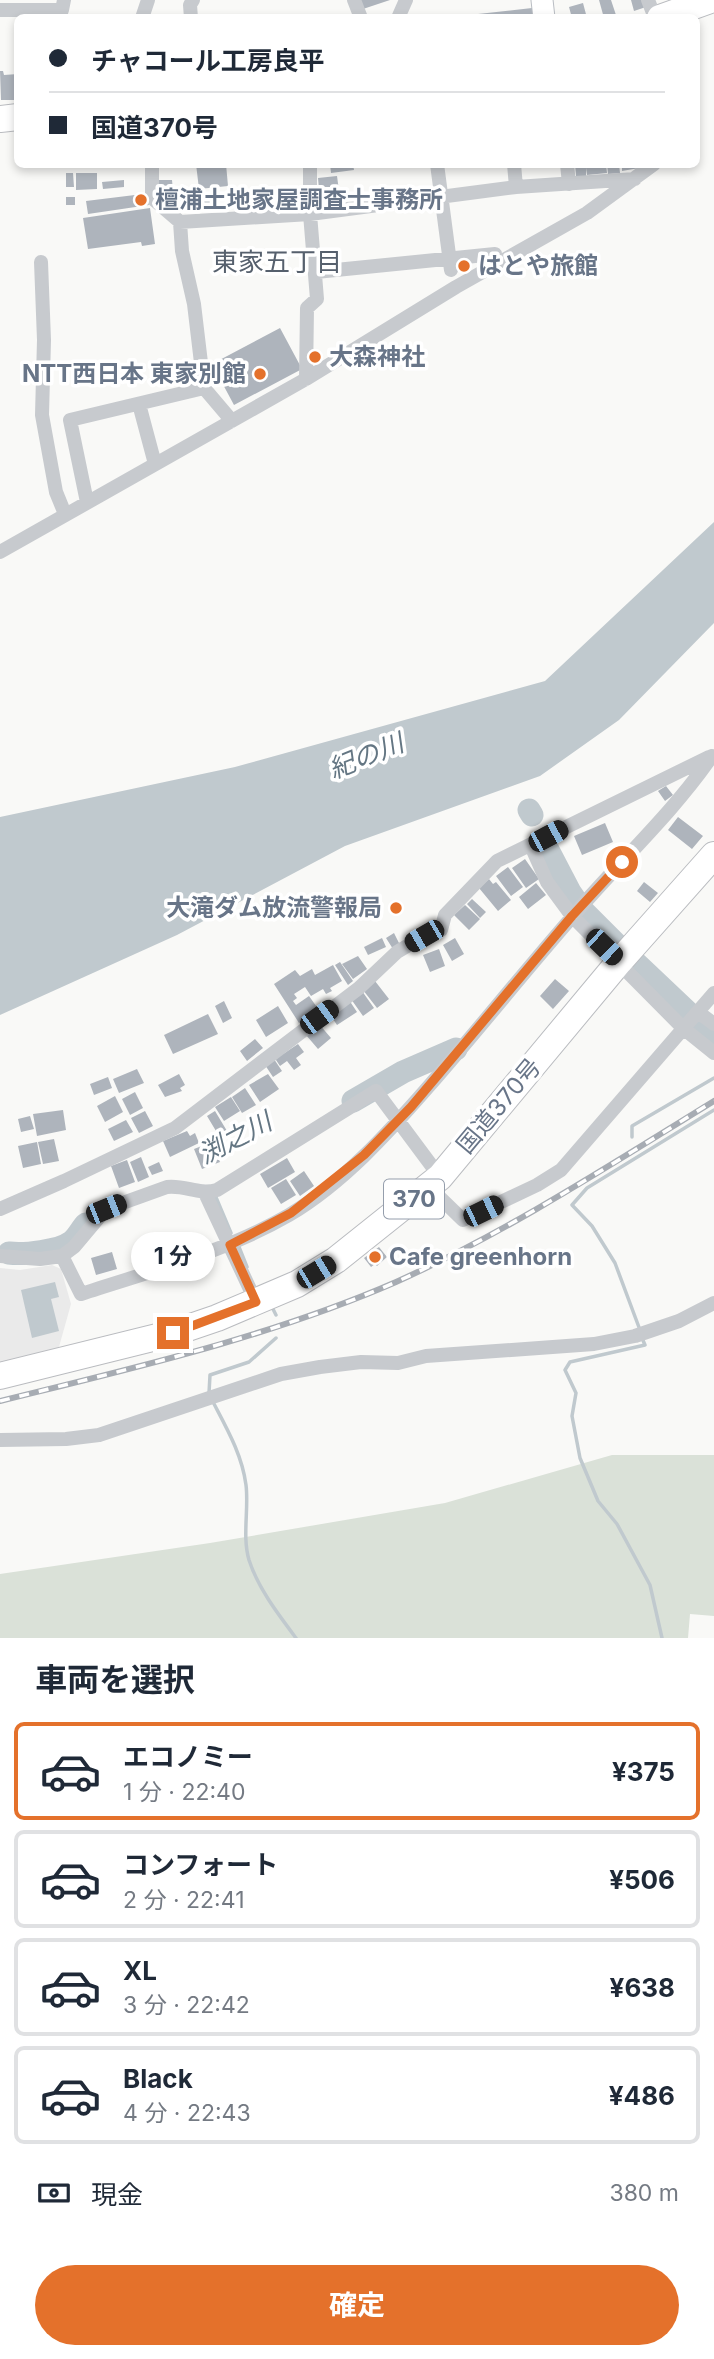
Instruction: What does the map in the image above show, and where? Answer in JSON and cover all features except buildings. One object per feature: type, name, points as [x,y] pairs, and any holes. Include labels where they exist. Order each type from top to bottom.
[{"type":"highway","points":[[670,14],[704,2]]},
{"type":"highway","name":"国道370号","points":[[0,1376],[173,1333],[297,1284],[336,1261],[434,1182],[714,855]]},
{"type":"street","points":[[0,10],[62,10],[64,0]]},
{"type":"street","points":[[152,168],[152,198],[180,222],[310,214],[516,187],[637,178]]},
{"type":"street","points":[[306,379],[307,308],[317,299],[310,214],[310,168]]},
{"type":"street","points":[[437,168],[450,264]]},
{"type":"street","points":[[514,168],[516,187]]},
{"type":"street","points":[[567,168],[569,184]]},
{"type":"street","points":[[0,552],[306,379],[456,287],[587,213],[649,168]]},
{"type":"street","points":[[180,222],[182,251],[194,304],[204,388],[232,421]]},
{"type":"street","points":[[316,272],[450,264],[495,254]]},
{"type":"street","points":[[41,262],[44,340],[42,415],[56,492],[65,514]]},
{"type":"street","points":[[87,502],[70,420],[204,388]]},
{"type":"street","points":[[139,404],[155,464]]},
{"type":"street","points":[[0,1209],[175,1128],[359,988],[397,952],[424,936],[441,930],[445,915],[497,862],[713,755]]},
{"type":"street","points":[[62,1256],[81,1293],[230,1245],[298,1208],[347,1171],[398,1122],[578,910],[693,783],[713,755]]},
{"type":"street","points":[[531,846],[547,882],[578,910],[620,962],[692,1019],[714,1053]]},
{"type":"street","points":[[0,1256],[40,1259],[62,1256],[74,1247],[106,1209],[167,1187],[176,1186],[205,1193],[217,1190],[376,1091],[434,1182],[463,1220],[537,1185],[561,1170],[714,993]]},
{"type":"street","points":[[692,1019],[714,1024]]},
{"type":"street","points":[[205,1193],[256,1302]]},
{"type":"street","points":[[0,1440],[66,1439],[99,1435],[281,1374],[320,1367],[361,1362],[398,1363],[426,1356],[594,1344],[622,1339],[679,1321],[714,1303]]},
{"type":"shaded area","points":[[52,1265],[61,1269],[71,1304],[57,1354],[0,1370],[0,1268],[20,1270]]},
{"type":"shaded area","points":[[612,1455],[714,1455],[714,1616],[690,1614],[688,1638],[0,1638],[0,1574],[210,1543],[445,1503]]},
{"type":"water","name":"紀の川","points":[[714,522],[714,623],[619,720],[540,776],[345,846],[177,935],[0,1015],[0,817],[235,767],[545,681]]},
{"type":"water","points":[[55,1282],[59,1297],[51,1299],[59,1331],[32,1338],[21,1290]]},
{"type":"waterway","points":[[529,810],[532,815]]},
{"type":"waterway","points":[[546,846],[570,892],[584,912],[617,945]]},
{"type":"waterway","name":"渕之川","points":[[637,964],[714,1037]]},
{"type":"waterway","name":"渕之川","points":[[353,1101],[403,1072],[456,1049]]},
{"type":"waterway","points":[[632,1137],[632,1126],[714,1078]]},
{"type":"waterway","points":[[640,1330],[615,1263],[592,1226],[572,1205],[587,1188],[714,1110]]},
{"type":"waterway","points":[[215,1195],[231,1233]]},
{"type":"waterway","name":"渕之川","points":[[9,1253],[41,1252],[59,1248],[71,1242],[86,1224]]},
{"type":"waterway","points":[[239,1247],[247,1267]]},
{"type":"waterway","points":[[273,1309],[276,1315]]},
{"type":"waterway","points":[[209,1393],[210,1375],[249,1362],[276,1338]]},
{"type":"waterway","points":[[642,1338],[645,1345],[570,1362],[565,1370],[576,1393],[572,1416],[580,1458],[598,1501],[617,1524],[650,1585],[662,1638]]},
{"type":"waterway","points":[[212,1400],[233,1441],[244,1474],[249,1560],[263,1591],[296,1638]]},
{"type":"railway","points":[[0,1401],[201,1350],[300,1319],[396,1282],[518,1220],[714,1101]]},
{"type":"place","name":"檀浦土地家屋調査士事務所","points":[[141,200]]},
{"type":"place","name":"はとや旅館","points":[[464,266]]},
{"type":"place","name":"大森神社","points":[[315,357]]},
{"type":"place","name":"NTT西日本 東家別館","points":[[260,374]]},
{"type":"place","name":"大滝ダム放流警報局","points":[[396,908]]},
{"type":"place","name":"Cafe greenhorn","points":[[375,1257]]},
{"type":"district","name":"東家五丁目","points":[[277,262]]},
{"type":"route","points":[[173,1333],[256,1302],[230,1245],[291,1213],[347,1171],[398,1122],[572,916],[622,862]]}]
